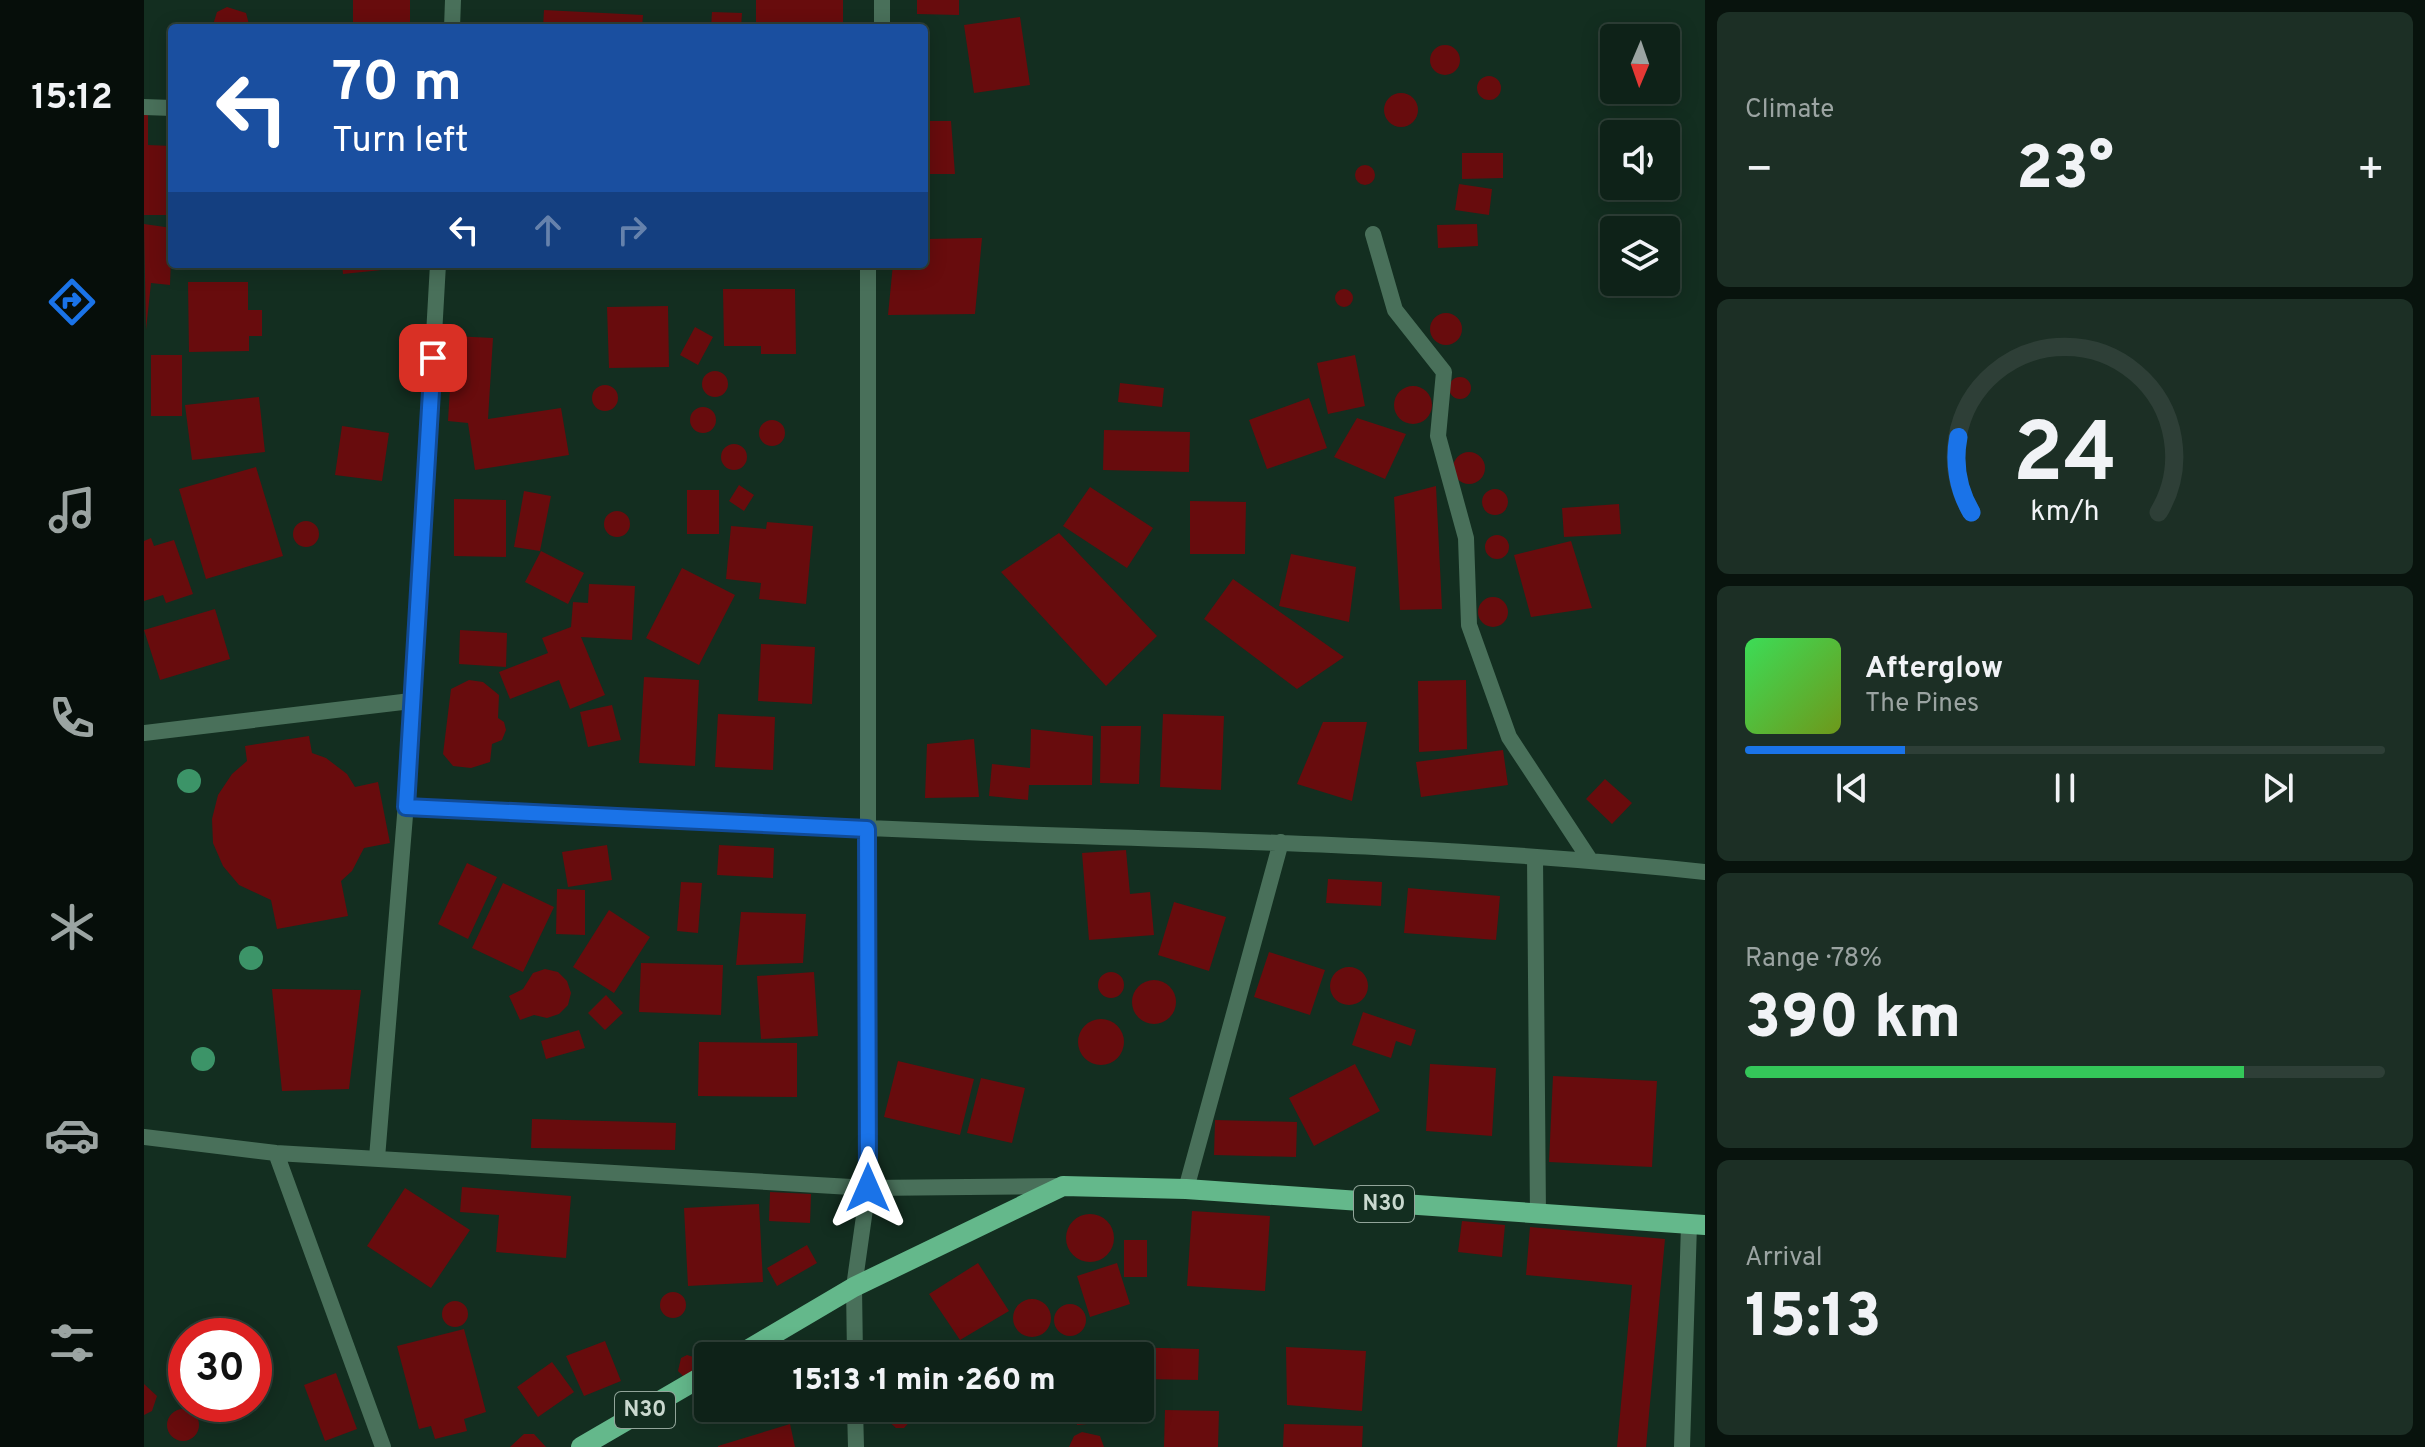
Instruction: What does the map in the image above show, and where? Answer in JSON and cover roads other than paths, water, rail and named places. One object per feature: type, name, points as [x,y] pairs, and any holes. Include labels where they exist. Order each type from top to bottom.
[{"type":"main road","name":"N30","points":[[761,1342],[854,1287],[1063,1186],[1186,1189],[1697,1225]]},
{"type":"main road","name":"N30","points":[[581,1447],[694,1381]]},
{"type":"street","points":[[452,24],[453,0]]},
{"type":"street","points":[[882,0],[882,24]]},
{"type":"street","points":[[144,107],[168,108]]},
{"type":"street","points":[[1373,234],[1395,310],[1444,372],[1438,436],[1466,538],[1469,625],[1509,737],[1590,860]]},
{"type":"street","points":[[377,1158],[406,807],[438,268]]},
{"type":"street","points":[[855,1342],[854,1287],[868,1188],[868,268]]},
{"type":"street","points":[[144,733],[411,701]]},
{"type":"street","points":[[406,807],[867,829],[1281,842],[1590,860],[1705,872]]},
{"type":"street","points":[[1186,1189],[1281,842]]},
{"type":"street","points":[[1535,857],[1538,1215]]},
{"type":"street","points":[[144,1137],[276,1153],[868,1188],[1063,1186]]},
{"type":"street","points":[[276,1153],[383,1447]]},
{"type":"street","points":[[1682,1447],[1697,1225]]},
{"type":"street","points":[[855,1422],[856,1447]]}]
